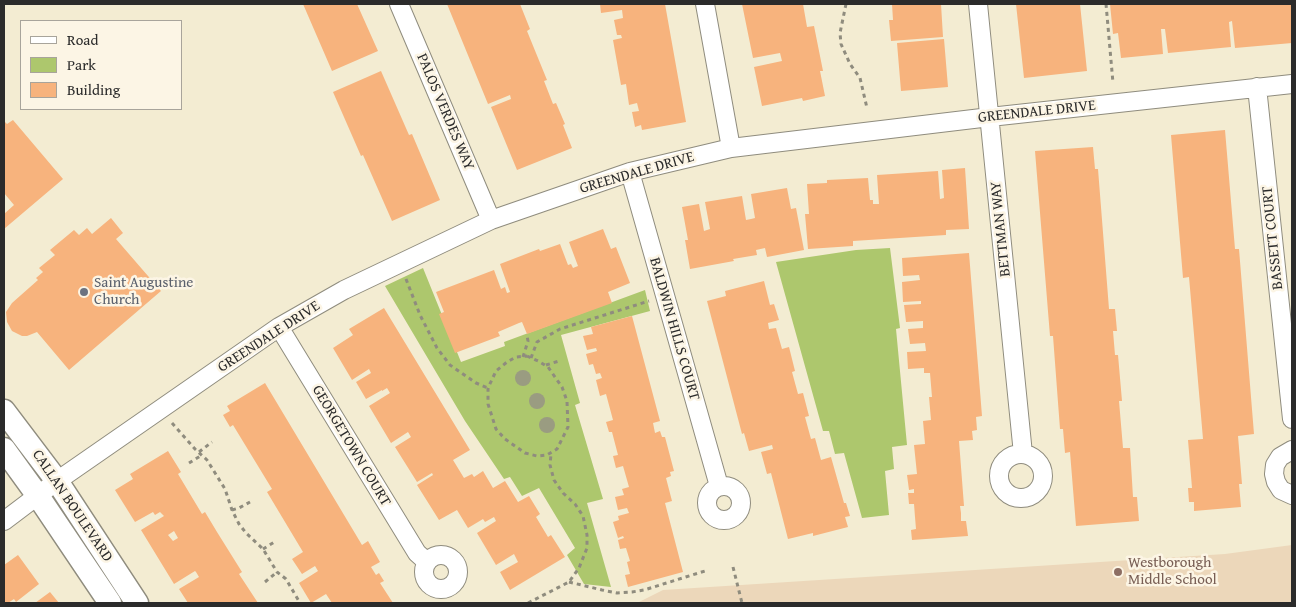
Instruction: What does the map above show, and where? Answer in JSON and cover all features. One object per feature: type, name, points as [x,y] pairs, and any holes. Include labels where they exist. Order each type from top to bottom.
[{"type":"street","name":"PALOS VERDES WAY","points":[[399,4],[491,220]]},
{"type":"street","points":[[705,4],[730,148]]},
{"type":"street","name":"BETTMAN WAY","points":[[978,4],[1023,454]]},
{"type":"street","name":"GREENDALE DRIVE","points":[[4,520],[56,481],[279,326],[344,290],[491,220],[630,172],[730,148],[1292,84]]},
{"type":"street","name":"BASSETT COURT","points":[[1256,87],[1292,419]]},
{"type":"street","name":"BALDWIN HILLS COURT","points":[[630,172],[719,486]]},
{"type":"street","name":"GEORGETOWN COURT","points":[[279,326],[417,553],[427,562]]},
{"type":"street","name":"CALLAN BOULEVARD","points":[[4,411],[56,481],[137,603]]},
{"type":"street","name":"CALLAN BOULEVARD","points":[[4,449],[110,603]]},
{"type":"street","points":[[1292,450],[1280,457],[1275,465],[1274,474],[1281,490],[1292,495]]},
{"type":"path","points":[[846,4],[840,33],[841,44],[850,64],[860,78],[866,108]]},
{"type":"path","points":[[1106,4],[1114,83]]},
{"type":"path","points":[[406,279],[420,315],[436,348],[450,365],[476,383],[488,388]]},
{"type":"path","points":[[528,341],[537,342],[560,329],[650,301]]},
{"type":"path","points":[[523,357],[528,341],[527,336]]},
{"type":"path","points":[[532,358],[537,342]]},
{"type":"path","points":[[516,358],[532,358],[546,365],[562,387],[569,415],[568,427],[557,449],[547,455],[537,456],[525,453],[505,439],[496,428],[488,404],[488,388],[496,371],[516,358]]},
{"type":"path","points":[[546,365],[559,361]]},
{"type":"path","points":[[172,422],[200,454],[208,460],[219,477],[232,510],[246,533],[263,549],[278,572],[286,579],[300,603]]},
{"type":"path","points":[[189,463],[212,442]]},
{"type":"path","points":[[528,603],[569,582],[574,577],[587,548],[585,524],[580,510],[563,493],[554,480],[550,465],[551,453]]},
{"type":"path","points":[[232,510],[250,502]]},
{"type":"path","points":[[263,549],[276,541]]},
{"type":"path","points":[[733,567],[742,603]]},
{"type":"path","points":[[569,582],[602,590],[632,592],[705,571]]},
{"type":"path","points":[[264,582],[278,572]]},
{"type":"shaded area","name":"Westborough Middle School","points":[[1292,545],[1292,603],[637,603],[663,590],[1225,554]]},
{"type":"green space","points":[[890,248],[900,328],[896,329],[907,445],[892,447],[894,469],[885,471],[889,515],[862,518],[844,453],[835,454],[829,431],[823,431],[776,262],[856,250]]},
{"type":"green space","points":[[423,268],[461,362],[505,346],[504,342],[645,290],[650,311],[561,335],[580,403],[575,405],[603,499],[587,503],[611,587],[584,584],[567,555],[575,548],[539,488],[522,496],[510,477],[504,479],[465,421],[385,286]]},
{"type":"building","points":[[303,4],[357,4],[378,51],[332,71]]},
{"type":"building","points":[[447,4],[520,4],[530,29],[527,31],[547,80],[544,81],[553,104],[556,103],[565,124],[563,125],[572,148],[517,170],[491,107],[511,99],[510,95],[488,104]]},
{"type":"building","points":[[600,4],[665,4],[686,122],[642,130],[641,125],[635,127],[632,112],[639,111],[637,103],[629,105],[626,84],[621,85],[613,40],[622,38],[621,35],[617,35],[614,20],[623,18],[622,10],[601,13]]},
{"type":"building","points":[[742,4],[803,4],[807,27],[814,26],[823,71],[820,71],[825,96],[803,101],[802,98],[762,106],[754,67],[782,61],[780,53],[753,58]]},
{"type":"building","points":[[892,4],[941,4],[943,37],[891,41],[889,20],[893,20]]},
{"type":"building","points":[[1016,4],[1080,4],[1087,71],[1024,78]]},
{"type":"building","points":[[1110,4],[1292,4],[1292,43],[1235,48],[1232,21],[1229,22],[1231,47],[1168,53],[1165,29],[1161,29],[1163,54],[1121,58],[1118,33],[1113,34]]},
{"type":"building","points":[[944,39],[948,87],[901,91],[897,43]]},
{"type":"building","points":[[381,71],[409,135],[412,134],[440,200],[392,221],[333,92]]},
{"type":"building","points":[[13,120],[63,179],[4,229],[4,214],[14,205],[4,193],[4,121],[7,124]]},
{"type":"building","points":[[1225,130],[1235,249],[1239,249],[1254,434],[1238,436],[1242,484],[1239,484],[1241,507],[1194,511],[1194,502],[1189,502],[1188,488],[1192,488],[1188,440],[1203,439],[1189,277],[1183,278],[1171,135]]},
{"type":"building","points":[[1093,147],[1095,169],[1098,169],[1109,309],[1115,309],[1117,331],[1113,331],[1115,355],[1118,355],[1122,401],[1119,401],[1123,448],[1130,448],[1133,497],[1137,497],[1139,521],[1076,526],[1070,452],[1065,453],[1063,429],[1060,429],[1053,336],[1050,336],[1035,151]]},
{"type":"building","points":[[965,168],[969,229],[946,230],[946,235],[853,241],[853,246],[808,249],[805,214],[809,214],[807,184],[827,183],[827,180],[868,178],[870,200],[873,200],[873,204],[879,204],[877,175],[938,171],[940,199],[944,198],[942,170]]},
{"type":"building","points":[[787,188],[791,209],[796,208],[804,250],[767,257],[765,248],[756,250],[757,255],[690,269],[685,240],[688,240],[682,207],[699,204],[704,231],[710,229],[705,202],[742,196],[746,220],[755,218],[751,194]]},
{"type":"building","points":[[111,218],[123,233],[116,239],[161,291],[69,370],[37,332],[22,336],[12,331],[7,322],[6,312],[12,303],[38,280],[36,278],[43,272],[39,268],[55,255],[50,250],[74,230],[79,235],[87,228],[92,234]]},
{"type":"building","points":[[603,229],[611,249],[616,247],[630,283],[608,292],[612,303],[527,334],[522,322],[498,332],[500,336],[455,353],[439,314],[444,312],[436,292],[494,270],[501,289],[505,287],[507,293],[510,292],[500,264],[539,249],[540,251],[560,244],[568,265],[571,264],[573,268],[578,266],[569,242]]},
{"type":"building","points":[[969,253],[982,416],[976,417],[977,430],[972,431],[973,440],[959,441],[964,506],[960,506],[961,521],[966,521],[968,536],[912,540],[911,530],[916,529],[914,504],[909,504],[908,493],[914,493],[914,489],[909,490],[907,475],[917,474],[914,445],[925,444],[923,421],[931,420],[929,397],[932,397],[930,373],[924,373],[924,368],[908,369],[907,352],[926,351],[925,343],[910,344],[908,329],[923,328],[923,321],[906,322],[904,305],[921,304],[921,301],[903,302],[902,282],[920,280],[919,275],[903,276],[902,258]]},
{"type":"building","points":[[764,281],[770,305],[774,304],[779,320],[768,323],[769,329],[776,328],[782,349],[789,347],[795,371],[792,372],[798,394],[803,393],[809,416],[805,417],[811,439],[815,438],[821,460],[831,457],[844,503],[846,503],[850,516],[845,517],[848,527],[813,536],[813,533],[788,539],[771,473],[767,474],[761,452],[773,449],[772,445],[749,451],[744,433],[742,434],[707,301],[726,296],[725,291]]},
{"type":"building","points":[[384,308],[470,450],[453,460],[464,478],[472,474],[474,477],[483,471],[493,488],[505,481],[518,502],[529,496],[540,514],[536,517],[548,537],[551,535],[565,557],[510,590],[500,572],[518,562],[514,554],[496,565],[477,533],[496,521],[494,517],[485,522],[483,519],[468,528],[457,510],[439,520],[417,485],[433,475],[432,473],[417,482],[395,447],[411,437],[408,432],[391,443],[369,406],[390,393],[387,388],[366,399],[356,382],[371,373],[369,369],[352,380],[333,348],[353,335],[349,329]]},
{"type":"building","points":[[632,316],[660,421],[653,423],[655,433],[660,431],[662,437],[665,437],[674,471],[670,472],[671,476],[666,478],[672,501],[665,503],[683,572],[628,587],[625,575],[630,574],[627,562],[630,561],[626,548],[620,549],[618,540],[624,538],[623,536],[618,538],[613,522],[619,520],[618,516],[629,513],[627,508],[618,510],[615,497],[624,495],[622,489],[629,487],[623,466],[616,468],[613,456],[618,455],[612,432],[609,432],[606,422],[613,420],[606,394],[600,396],[596,380],[602,378],[600,373],[596,374],[593,364],[589,365],[586,354],[597,351],[596,348],[587,350],[583,336],[593,334],[591,327]]},
{"type":"building","points":[[265,383],[362,545],[368,541],[380,562],[371,567],[376,575],[379,573],[384,581],[380,583],[393,603],[332,603],[326,594],[311,603],[299,583],[318,571],[315,566],[302,574],[292,559],[303,552],[267,492],[272,489],[233,425],[230,427],[223,415],[230,411],[227,406]]},
{"type":"building","points":[[168,451],[181,472],[178,474],[202,514],[205,512],[242,572],[239,574],[258,603],[188,603],[179,589],[199,577],[195,571],[174,584],[141,530],[164,516],[160,512],[155,515],[153,512],[135,522],[115,490],[133,479],[130,474]],"holes":[[[174,531],[178,538],[173,541],[168,535]]]},
{"type":"building","points":[[18,555],[39,584],[16,602],[14,599],[4,603],[4,565]]},
{"type":"building","points":[[50,592],[59,603],[35,603]]},
{"type":"place","name":"Saint Augustine Church","points":[[84,292]]},
{"type":"place","name":"Westborough Middle School","points":[[1118,572]]}]
